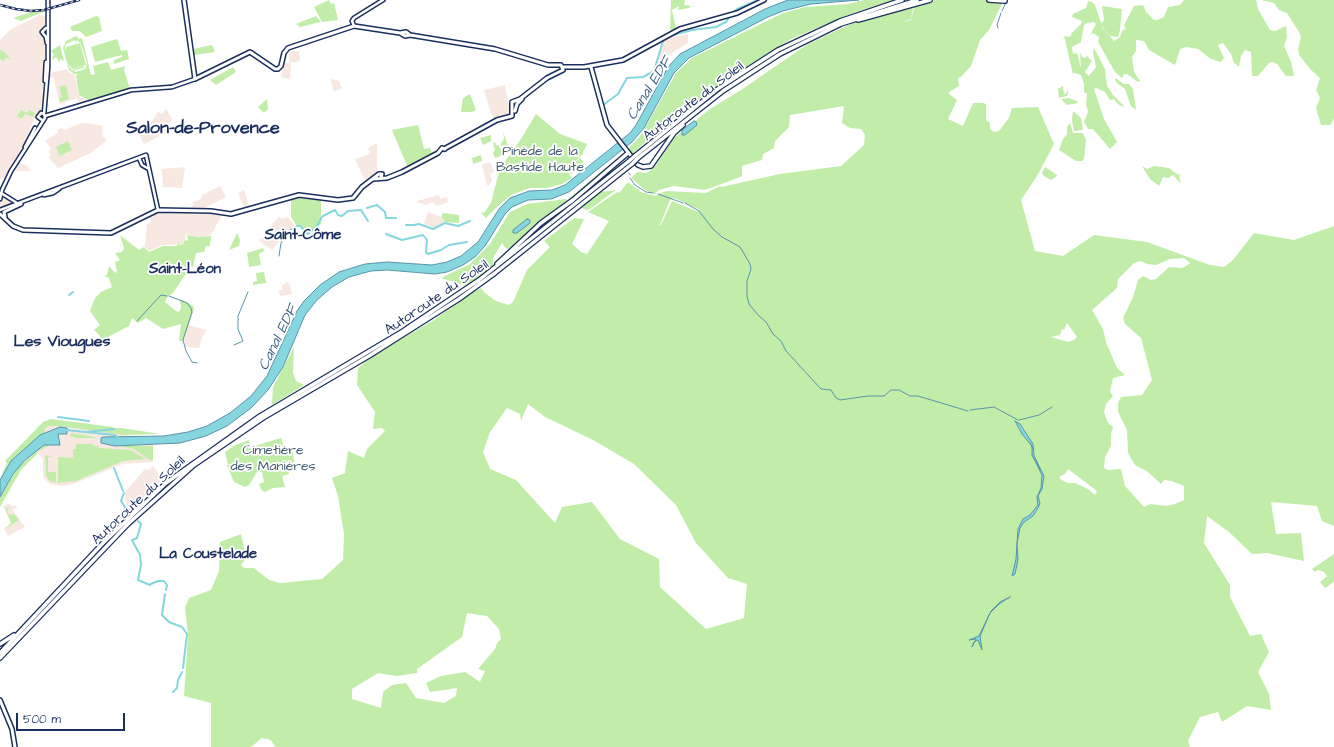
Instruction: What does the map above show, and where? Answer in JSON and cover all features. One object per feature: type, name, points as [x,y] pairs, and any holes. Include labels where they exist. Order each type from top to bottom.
[{"type":"highway","name":"Autoroute du Soleil","points":[[0,653],[103,543],[166,483],[220,442],[260,416],[329,378],[410,329],[495,273],[719,88],[778,50],[840,21],[902,0]]},
{"type":"highway","name":"Autoroute du Soleil","points":[[637,156],[704,105],[761,65],[822,33],[866,15],[917,0]]},
{"type":"highway","points":[[822,33],[868,17],[930,0]]},
{"type":"highway","points":[[990,0],[1005,1]]},
{"type":"highway","points":[[638,164],[648,167],[654,163],[677,130],[704,105]]},
{"type":"highway","points":[[479,280],[541,222],[573,200],[629,153]]},
{"type":"highway","name":"Autoroute du Soleil","points":[[410,329],[479,280],[630,162]]},
{"type":"highway","name":"Autoroute du Soleil","points":[[0,658],[112,539],[170,485],[224,444],[320,383]]},
{"type":"highway","points":[[0,644],[11,638],[39,611]]},
{"type":"main road","points":[[0,199],[6,180],[43,117],[48,66],[46,35],[48,0]]},
{"type":"main road","points":[[184,0],[195,79]]},
{"type":"main road","points":[[354,26],[352,20],[383,0]]},
{"type":"main road","points":[[43,117],[131,90],[168,87],[195,79],[251,52],[275,69],[279,68],[284,53],[288,48],[346,27],[354,26],[368,28],[495,49],[548,65],[555,69],[592,66],[623,60],[680,29],[737,13],[764,0]]},
{"type":"main road","points":[[46,35],[42,31],[47,29]]},
{"type":"main road","points":[[592,66],[606,122],[629,153]]},
{"type":"main road","points":[[555,69],[563,68]]},
{"type":"main road","points":[[0,213],[16,228],[27,231],[109,233],[158,210],[210,211],[229,215],[299,195],[340,200],[352,196],[373,179],[381,176],[388,177],[404,171],[495,122],[512,116],[515,104],[552,75],[555,69]]},
{"type":"main road","points":[[0,213],[12,205],[139,159],[146,155],[158,210]]},
{"type":"main road","points":[[139,159],[142,165],[149,169]]},
{"type":"main road","points":[[144,166],[148,163]]},
{"type":"main road","points":[[1,193],[11,200],[19,203]]},
{"type":"main road","points":[[0,213],[19,203]]},
{"type":"main road","points":[[5,218],[4,212],[19,203]]},
{"type":"main road","points":[[0,702],[12,729],[15,747],[10,728],[0,702]]},
{"type":"shaded area","points":[[40,15],[46,17],[46,25],[41,33],[45,37],[46,43],[41,112],[34,119],[26,141],[6,177],[0,179],[0,40],[11,29]]},
{"type":"shaded area","points":[[688,34],[688,43],[669,55],[660,70],[656,67],[662,41],[672,37]]},
{"type":"shaded area","points":[[292,51],[299,51],[300,61],[289,63],[289,53]]},
{"type":"shaded area","points":[[283,63],[291,64],[290,79],[281,77]]},
{"type":"shaded area","points":[[67,69],[70,73],[75,75],[79,96],[88,101],[79,103],[77,98],[60,104],[53,77],[49,78],[50,73]]},
{"type":"shaded area","points":[[330,79],[339,81],[342,88],[334,92]]},
{"type":"shaded area","points":[[505,85],[509,108],[512,112],[511,116],[495,120],[491,113],[484,90]]},
{"type":"shaded area","points":[[166,109],[172,118],[168,131],[145,144],[142,141],[139,132],[150,132],[158,129],[153,125],[150,129],[147,128],[158,112],[162,114]]},
{"type":"shaded area","points":[[86,123],[103,126],[102,135],[107,140],[91,153],[58,168],[49,158],[51,155],[49,151],[51,148],[45,141],[58,133],[58,130],[61,128],[65,130],[78,124]]},
{"type":"shaded area","points":[[377,143],[377,174],[366,182],[355,159],[370,154],[368,148]]},
{"type":"shaded area","points":[[18,162],[27,166],[31,171],[11,171]]},
{"type":"shaded area","points":[[490,162],[494,172],[490,174],[492,180],[487,186],[482,165]]},
{"type":"shaded area","points":[[185,167],[182,188],[163,187],[162,169]]},
{"type":"shaded area","points":[[220,186],[226,197],[203,209],[192,209],[193,202],[201,199],[202,195]]},
{"type":"shaded area","points":[[244,190],[249,206],[244,208],[238,193]]},
{"type":"shaded area","points":[[439,195],[440,199],[447,197],[448,202],[438,206],[432,202],[426,205],[417,202],[417,201]]},
{"type":"shaded area","points":[[0,196],[6,197],[16,203],[0,209]]},
{"type":"shaded area","points":[[161,212],[192,214],[210,213],[222,215],[211,235],[200,237],[186,234],[185,244],[163,245],[149,251],[145,247],[147,224],[151,222],[149,216]]},
{"type":"shaded area","points":[[428,212],[441,217],[444,222],[438,227],[424,224]]},
{"type":"shaded area","points":[[279,217],[282,219],[288,217],[295,226],[288,230],[272,250],[259,241],[272,228],[272,224]]},
{"type":"shaded area","points":[[285,281],[290,284],[292,294],[280,296],[279,290],[282,290],[282,285],[286,283]]},
{"type":"shaded area","points":[[188,325],[207,330],[202,337],[199,348],[185,347],[184,337]]},
{"type":"shaded area","points":[[59,421],[83,423],[117,433],[125,433],[139,445],[153,445],[153,462],[123,464],[73,484],[63,486],[50,484],[43,477],[43,459],[36,451],[44,432],[40,427]]},
{"type":"shaded area","points":[[153,466],[159,474],[161,481],[128,512],[125,497],[126,491],[145,469],[149,470]]},
{"type":"shaded area","points":[[10,503],[11,506],[17,506],[17,508],[13,509],[14,512],[25,527],[8,536],[4,528],[11,523],[3,506]]},
{"type":"green space","points":[[329,0],[331,4],[334,3],[338,20],[322,22],[314,7]]},
{"type":"green space","points":[[671,0],[685,0],[684,5],[691,6],[689,8],[678,10],[679,6],[672,10],[676,28],[670,31]]},
{"type":"green space","points":[[864,0],[893,0],[853,13],[791,39],[731,76],[668,122],[631,155],[627,150],[641,135],[676,73],[692,58],[783,13],[805,7],[848,4]]},
{"type":"green space","points":[[930,0],[1004,0],[989,30],[980,40],[971,66],[961,77],[958,78],[959,86],[949,92],[949,94],[957,100],[948,119],[963,126],[973,103],[983,103],[986,104],[986,120],[990,123],[990,129],[994,132],[999,131],[1009,118],[1012,108],[1038,107],[1054,144],[1037,176],[1021,200],[1035,251],[1063,256],[1094,235],[1147,242],[1210,265],[1224,267],[1233,260],[1254,233],[1294,240],[1334,226],[1334,526],[1322,521],[1317,506],[1271,502],[1276,534],[1301,533],[1304,561],[1267,553],[1252,554],[1229,532],[1207,516],[1204,543],[1230,585],[1230,597],[1250,636],[1261,634],[1269,652],[1258,672],[1269,694],[1271,710],[1247,706],[1222,722],[1218,712],[1200,717],[1188,741],[1190,747],[275,747],[271,740],[262,738],[251,747],[211,747],[211,703],[184,696],[188,635],[185,608],[189,598],[211,590],[219,571],[220,542],[241,534],[246,558],[241,565],[244,568],[254,568],[269,580],[280,583],[322,579],[343,560],[344,534],[338,496],[332,478],[345,473],[348,451],[364,458],[367,449],[385,431],[382,428],[373,429],[375,412],[357,385],[358,368],[372,356],[434,320],[471,293],[481,288],[496,301],[509,305],[513,302],[527,270],[550,247],[544,241],[574,218],[584,219],[572,244],[581,252],[587,254],[609,221],[588,212],[617,192],[619,193],[628,182],[641,192],[655,196],[666,191],[706,193],[720,186],[780,174],[841,166],[864,145],[865,135],[861,129],[850,128],[842,123],[844,106],[790,115],[789,127],[775,141],[774,148],[763,154],[762,160],[742,166],[742,176],[705,190],[674,186],[659,190],[655,194],[645,190],[631,178],[637,172],[647,173],[656,165],[674,138],[710,109],[741,90],[808,44],[857,21],[914,3],[911,19],[900,23],[911,20],[915,4]],"holes":[[[674,198],[698,209],[701,213],[672,201],[660,225],[670,200]],[[1184,258],[1190,263],[1182,268],[1169,267],[1156,279],[1151,280],[1143,276],[1138,280],[1133,297],[1123,318],[1125,324],[1141,338],[1152,380],[1142,395],[1121,397],[1118,403],[1118,412],[1127,430],[1128,453],[1135,465],[1148,472],[1161,484],[1164,480],[1172,481],[1184,486],[1184,500],[1166,506],[1150,504],[1144,507],[1125,486],[1121,469],[1108,470],[1104,468],[1105,457],[1111,446],[1111,434],[1113,427],[1108,423],[1104,412],[1106,404],[1113,396],[1110,392],[1113,378],[1125,375],[1117,368],[1106,342],[1103,329],[1092,310],[1117,288],[1118,279],[1134,263],[1141,261],[1147,264],[1156,265],[1170,259]],[[1067,323],[1077,337],[1068,342],[1051,337],[1060,335],[1062,329],[1064,330]],[[528,404],[545,417],[593,440],[634,464],[676,505],[696,543],[728,578],[747,584],[744,618],[706,629],[660,587],[659,559],[620,539],[592,502],[562,507],[555,523],[516,480],[490,469],[483,452],[490,432],[507,408],[520,414],[521,421]],[[1068,469],[1097,491],[1095,495],[1088,489],[1075,483],[1068,483],[1060,479],[1060,476],[1065,474]],[[467,613],[487,616],[499,629],[501,639],[497,643],[495,649],[478,669],[485,671],[480,682],[465,672],[441,676],[426,683],[430,692],[457,688],[456,696],[444,703],[416,698],[406,683],[392,685],[383,692],[381,708],[352,699],[352,689],[378,673],[397,676],[417,673],[417,669],[462,637]]]},
{"type":"green space","points":[[1184,0],[1256,0],[1258,9],[1270,30],[1275,31],[1286,26],[1287,37],[1284,46],[1291,62],[1294,76],[1286,76],[1277,64],[1272,62],[1269,63],[1258,76],[1252,76],[1251,52],[1245,50],[1241,56],[1239,67],[1234,63],[1231,54],[1223,43],[1218,45],[1224,58],[1221,62],[1211,59],[1198,49],[1186,47],[1180,49],[1175,65],[1149,50],[1144,41],[1136,40],[1136,51],[1132,57],[1134,72],[1140,81],[1138,82],[1127,74],[1124,74],[1122,78],[1115,72],[1098,42],[1099,37],[1093,33],[1090,35],[1096,24],[1094,22],[1087,23],[1084,25],[1081,42],[1072,47],[1073,54],[1077,53],[1081,68],[1080,52],[1082,57],[1085,58],[1087,56],[1092,61],[1085,72],[1089,76],[1096,67],[1093,52],[1094,48],[1105,69],[1107,86],[1113,95],[1125,107],[1119,105],[1114,99],[1110,100],[1105,92],[1096,88],[1094,89],[1104,119],[1117,142],[1110,149],[1093,129],[1088,129],[1084,122],[1088,112],[1086,104],[1087,94],[1084,92],[1084,84],[1081,75],[1075,73],[1073,74],[1064,36],[1070,37],[1081,24],[1082,21],[1072,17],[1073,14],[1086,8],[1088,1],[1092,2],[1095,5],[1103,29],[1114,41],[1120,37],[1123,29],[1126,30],[1124,25],[1134,6],[1143,5],[1146,12],[1154,20],[1157,20],[1164,17],[1168,7],[1180,5]]},
{"type":"green space","points":[[1261,0],[1334,0],[1334,119],[1330,125],[1321,125],[1316,108],[1320,98],[1316,90],[1320,78],[1311,70],[1299,55],[1298,49],[1301,37],[1299,32],[1287,13],[1279,10],[1274,3]]},
{"type":"green space","points":[[1102,6],[1122,9],[1118,37],[1110,36],[1101,24],[1104,20]]},
{"type":"green space","points":[[46,11],[21,21],[13,18],[31,12]]},
{"type":"green space","points":[[96,16],[99,17],[102,31],[86,37],[80,31],[72,31],[70,27]]},
{"type":"green space","points":[[316,16],[321,22],[300,27],[296,24]]},
{"type":"green space","points":[[76,36],[79,39],[82,38],[91,75],[95,74],[93,66],[108,62],[111,70],[125,66],[124,70],[130,89],[90,101],[79,95],[76,75],[80,74],[74,74],[69,70],[63,48],[66,41]],"holes":[[[75,40],[76,43],[77,40],[80,43],[66,47],[66,52],[65,47],[66,44]],[[80,43],[87,63],[85,69],[75,72],[75,70],[84,68],[84,66],[73,69],[73,71],[69,64],[72,69],[86,65]]]},
{"type":"green space","points":[[117,39],[121,51],[127,50],[129,59],[114,64],[114,60],[122,57],[122,55],[95,62],[91,47]]},
{"type":"green space","points":[[60,45],[64,61],[60,59],[60,63],[56,57],[52,60],[53,55],[55,56],[51,51]]},
{"type":"green space","points":[[212,45],[215,52],[194,55],[193,49]]},
{"type":"green space","points":[[0,50],[12,60],[6,57],[4,61],[0,59]]},
{"type":"green space","points":[[233,67],[236,72],[216,85],[210,80]]},
{"type":"green space","points":[[1116,78],[1123,84],[1129,84],[1133,89],[1136,110],[1131,106],[1125,89],[1118,84],[1115,80]]},
{"type":"green space","points":[[66,85],[69,99],[60,102],[59,98],[66,96],[62,97],[59,87]]},
{"type":"green space","points":[[1063,86],[1064,94],[1067,93],[1068,88],[1067,96],[1059,98],[1058,89]]},
{"type":"green space","points":[[470,94],[476,110],[472,112],[461,112],[463,98]]},
{"type":"green space","points":[[1068,98],[1077,101],[1078,103],[1067,105],[1061,99]]},
{"type":"green space","points":[[267,99],[268,109],[264,113],[258,107]]},
{"type":"green space","points":[[21,110],[27,113],[29,110],[35,113],[33,117],[25,114],[22,119],[17,116]]},
{"type":"green space","points":[[1073,111],[1081,118],[1083,129],[1081,130],[1074,131],[1072,120]]},
{"type":"green space","name":"Pinède de la Bastide Haute","points":[[536,114],[560,134],[587,144],[582,155],[568,168],[580,158],[584,163],[571,174],[566,169],[572,178],[562,184],[547,188],[530,188],[511,195],[486,218],[481,213],[485,212],[491,203],[500,168],[521,139]]},
{"type":"green space","points":[[1070,123],[1073,133],[1083,133],[1086,140],[1084,159],[1082,161],[1076,161],[1059,150],[1063,139],[1067,134],[1067,127]]},
{"type":"green space","points":[[418,125],[424,149],[430,148],[432,154],[408,168],[392,130]]},
{"type":"green space","points":[[503,131],[508,146],[506,149],[505,145],[500,146],[504,138]]},
{"type":"green space","points":[[491,135],[491,141],[483,145],[480,138]]},
{"type":"green space","points":[[68,141],[72,150],[60,156],[56,147]]},
{"type":"green space","points":[[495,142],[501,150],[506,149],[501,156],[495,158],[493,153],[495,150],[493,143]]},
{"type":"green space","points":[[626,151],[630,156],[573,203],[569,198]]},
{"type":"green space","points":[[481,155],[482,161],[473,164],[472,158]]},
{"type":"green space","points":[[1142,166],[1147,169],[1154,166],[1169,168],[1178,175],[1181,173],[1179,177],[1181,184],[1173,175],[1168,178],[1163,177],[1159,186],[1150,179]]},
{"type":"green space","points":[[1045,167],[1057,176],[1051,180],[1044,176],[1042,173]]},
{"type":"green space","points":[[616,190],[590,209],[586,210],[581,207],[601,192]]},
{"type":"green space","points":[[291,199],[317,199],[321,201],[321,224],[307,234],[297,226],[291,217]]},
{"type":"green space","points":[[566,199],[570,204],[521,245],[506,249],[502,243],[493,258],[493,266],[467,286],[441,278],[470,264],[490,244],[510,212],[527,204]]},
{"type":"green space","points":[[443,213],[459,215],[459,223],[445,222],[441,217]]},
{"type":"green space","points":[[237,233],[240,240],[239,246],[229,250]]},
{"type":"green space","points":[[120,235],[139,250],[144,247],[149,252],[163,246],[177,246],[179,242],[179,245],[184,244],[184,241],[188,240],[187,235],[199,237],[211,236],[210,246],[206,246],[204,252],[196,253],[193,267],[191,266],[173,293],[167,297],[165,302],[179,312],[181,308],[180,299],[193,306],[194,309],[183,341],[179,341],[181,324],[163,329],[146,318],[138,323],[132,318],[129,326],[100,341],[100,336],[94,330],[100,325],[90,311],[95,298],[101,292],[112,287],[109,278],[104,276],[107,275],[109,266],[115,273],[117,271],[115,262],[120,260],[115,253],[122,252],[124,248]]},
{"type":"green space","points":[[263,248],[264,251],[259,254],[261,265],[249,267],[247,253]]},
{"type":"green space","points":[[264,272],[266,283],[253,285],[253,282],[257,281],[256,273]]},
{"type":"green space","points":[[294,347],[293,373],[296,381],[304,385],[272,405],[273,387]]},
{"type":"green space","points":[[51,419],[113,427],[114,430],[114,428],[122,428],[160,434],[125,435],[59,426],[48,426],[44,429],[45,432],[9,464],[0,478],[7,463],[5,461],[43,422]]},
{"type":"green space","points":[[71,433],[97,438],[76,438],[70,436]]},
{"type":"green space","name":"Cimetière des Manières","points":[[281,438],[284,447],[292,447],[295,467],[288,467],[289,474],[282,476],[285,487],[273,488],[265,492],[262,491],[259,484],[264,482],[262,472],[257,472],[249,485],[245,487],[234,482],[227,465],[231,464],[228,464],[225,452],[235,445],[249,440],[251,447]]},
{"type":"green space","points":[[76,444],[93,444],[93,446],[98,446],[99,448],[130,450],[146,459],[123,461],[76,481],[58,483],[58,457],[73,458],[73,449],[76,449]]},
{"type":"green space","points":[[44,445],[50,445],[37,452],[37,454],[21,470],[0,507],[0,497],[18,467]]},
{"type":"green space","points":[[118,446],[153,446],[153,460],[150,460],[134,449]]},
{"type":"green space","points":[[45,455],[52,457],[48,457],[48,472],[56,472],[56,483],[50,481],[46,476]]},
{"type":"green space","points":[[10,507],[7,510],[9,515],[14,514],[19,520],[5,529],[11,523],[5,509]]},
{"type":"green space","points":[[1334,554],[1334,582],[1325,588],[1320,582],[1327,576],[1324,572],[1318,570],[1315,572],[1312,569]]},
{"type":"water","name":"Canal EDF","points":[[788,0],[859,0],[811,4],[783,11],[768,17],[689,58],[674,73],[644,128],[632,142],[569,192],[551,199],[528,200],[512,207],[505,214],[485,246],[475,257],[463,265],[447,272],[435,274],[387,270],[371,271],[349,277],[332,287],[317,300],[305,315],[283,367],[268,390],[251,408],[227,426],[206,436],[180,443],[115,446],[101,443],[101,438],[103,437],[164,436],[188,432],[207,426],[230,413],[251,396],[267,376],[297,311],[304,301],[320,285],[339,272],[365,264],[387,262],[432,265],[447,262],[461,256],[478,242],[499,209],[510,198],[529,191],[552,190],[565,185],[630,133],[636,125],[668,67],[680,54],[765,9]]},
{"type":"water","points":[[694,121],[697,125],[685,135],[682,135],[682,130]]},
{"type":"water","points":[[527,219],[530,220],[530,223],[517,233],[513,233],[513,230]]},
{"type":"water","points":[[1015,421],[1020,424],[1033,444],[1034,456],[1044,476],[1042,489],[1038,496],[1040,503],[1038,508],[1033,516],[1024,522],[1020,528],[1017,542],[1018,529],[1023,519],[1030,515],[1038,505],[1037,497],[1041,488],[1042,475],[1032,455],[1032,446],[1022,434]]},
{"type":"water","points":[[60,427],[67,428],[67,434],[58,434],[60,445],[44,445],[24,461],[13,474],[0,497],[0,480],[11,461],[40,435]]},
{"type":"water","points":[[1017,544],[1018,560],[1015,574],[1012,576],[1016,559]]},
{"type":"water","points":[[1010,597],[999,604],[990,613],[1000,602]]},
{"type":"water","points":[[990,614],[980,636],[982,650],[978,640],[975,642],[976,639],[969,640],[979,636]]},
{"type":"waterway","points":[[733,12],[758,0]]},
{"type":"waterway","points":[[1002,11],[1007,0]]},
{"type":"waterway","points":[[998,28],[997,25],[1001,13]]},
{"type":"waterway","points":[[673,35],[692,30],[716,27],[726,22],[730,16]]},
{"type":"waterway","points":[[603,105],[618,94],[627,78],[643,77],[654,71],[663,41]]},
{"type":"waterway","points":[[593,78],[600,106]]},
{"type":"waterway","points":[[630,178],[635,185],[646,192],[653,193]]},
{"type":"waterway","points":[[658,194],[683,203]]},
{"type":"waterway","points":[[685,203],[699,211],[713,229],[722,237],[740,247],[750,264],[751,269],[747,281],[747,296],[749,304],[766,322],[773,334],[781,341],[786,351],[821,389],[831,390],[836,398],[840,400],[868,396],[884,396],[891,390],[899,390],[910,396],[918,396],[968,411]]},
{"type":"waterway","points":[[367,208],[377,205],[385,212],[386,218],[396,218]]},
{"type":"waterway","points":[[323,216],[335,210],[338,215],[342,216],[348,211],[361,210]]},
{"type":"waterway","points":[[361,210],[368,221]]},
{"type":"waterway","points":[[297,226],[300,226],[308,234],[317,226],[322,217]]},
{"type":"waterway","points":[[406,225],[419,224],[433,229],[445,223],[458,226],[470,221]]},
{"type":"waterway","points":[[290,230],[295,227]]},
{"type":"waterway","points":[[279,256],[281,243],[289,230]]},
{"type":"waterway","points":[[386,234],[402,240],[423,235],[427,240],[426,252],[428,254],[441,250],[449,245],[467,242]]},
{"type":"waterway","points":[[69,295],[73,292]]},
{"type":"waterway","points":[[234,345],[243,341],[238,329],[238,316],[248,292]]},
{"type":"waterway","points":[[137,321],[161,295],[167,296]]},
{"type":"waterway","points":[[169,296],[187,303],[191,308],[192,312],[183,340],[186,351],[192,362],[197,363]]},
{"type":"waterway","points":[[970,410],[994,407],[1018,420]]},
{"type":"waterway","points":[[1019,420],[1039,415],[1052,407]]},
{"type":"waterway","points":[[58,417],[89,421]]},
{"type":"waterway","name":"Canal EDF","points":[[87,432],[114,429]]},
{"type":"waterway","name":"Canal EDF","points":[[66,430],[115,435],[118,437]]},
{"type":"waterway","points":[[1030,443],[1033,449]]},
{"type":"waterway","points":[[1035,458],[1040,470]]},
{"type":"waterway","points":[[114,468],[123,491]]},
{"type":"waterway","points":[[124,493],[121,501],[125,507],[124,512]]},
{"type":"waterway","points":[[138,521],[141,524],[137,538],[132,540],[140,555],[141,565],[138,580],[150,585]]},
{"type":"waterway","points":[[151,584],[158,581],[164,581],[167,585],[166,590]]},
{"type":"waterway","points":[[165,594],[162,615],[169,622],[182,627],[187,634],[183,668]]},
{"type":"waterway","points":[[173,692],[177,688],[178,680],[182,672]]},
{"type":"railway","points":[[0,5],[31,11],[44,10],[79,0]]},
{"type":"district","name":"Salon-de-Provence","points":[[203,129]]},
{"type":"district","name":"Saint-Côme","points":[[303,236]]},
{"type":"district","name":"Saint-Léon","points":[[185,270]]},
{"type":"district","name":"Les Viougues","points":[[62,343]]},
{"type":"district","name":"La Coustelade","points":[[208,555]]}]
